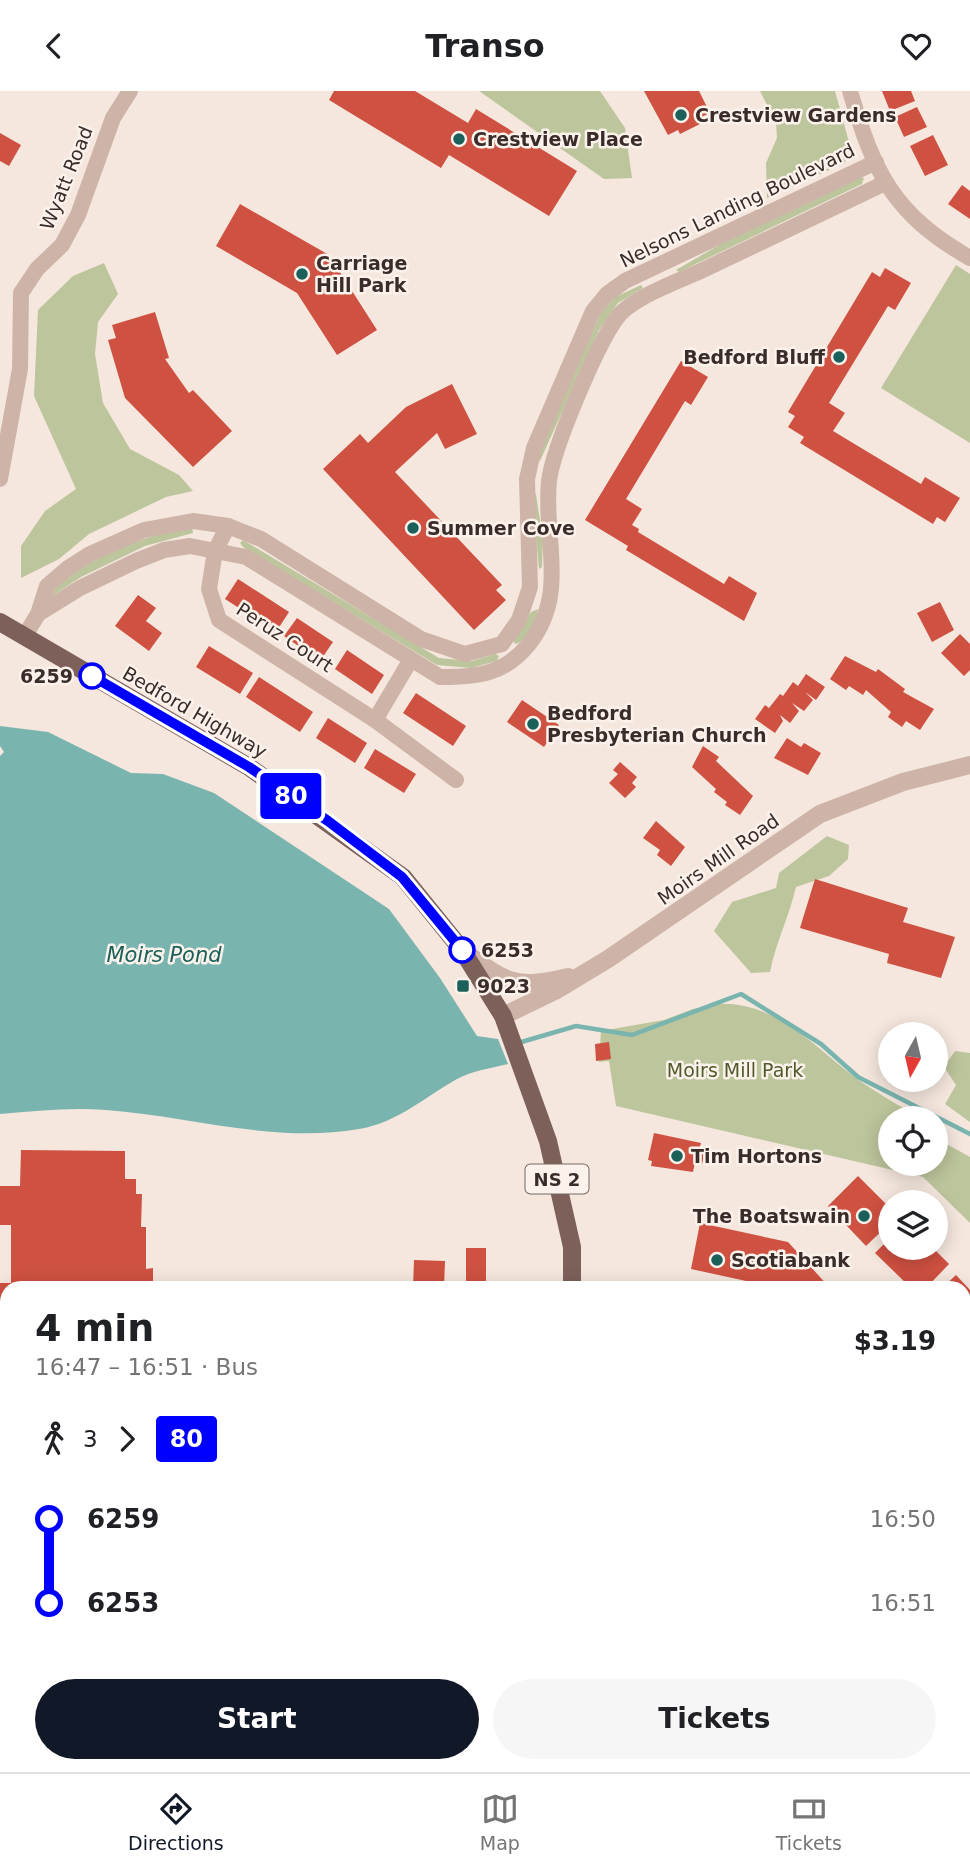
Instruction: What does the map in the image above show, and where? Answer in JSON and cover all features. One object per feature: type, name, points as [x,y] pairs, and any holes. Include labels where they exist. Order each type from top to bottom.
[{"type":"main road","name":"Bedford Highway","points":[[0,622],[249,767],[328,821],[402,877],[462,950],[503,1016],[526,1073],[548,1140],[572,1247],[572,1281]]},
{"type":"street","name":"Wyatt Road","points":[[0,479],[20,369],[20,293],[67,235],[78,215],[113,118],[130,91]]},
{"type":"street","points":[[850,91],[885,183],[914,219],[970,258]]},
{"type":"street","name":"Nelsons Landing Boulevard","points":[[24,637],[38,614],[47,586],[90,554],[144,530],[193,521],[228,526],[261,539],[421,639],[465,655],[502,644],[519,620],[530,587],[527,479],[534,448],[593,311],[607,294],[625,281],[876,162]]},
{"type":"street","name":"Nelsons Landing Boulevard","points":[[38,614],[80,588],[164,550],[190,547],[246,557],[410,661],[440,677],[477,677],[516,661],[544,626],[553,588],[549,481],[556,452],[592,365],[617,318],[664,288],[885,183]]},
{"type":"street","name":"Peruz Court","points":[[228,526],[215,551],[209,589],[219,620],[375,720],[456,780]]},
{"type":"street","points":[[375,720],[410,661]]},
{"type":"street","name":"Moirs Mill Road","points":[[503,1016],[589,971],[820,814],[903,782],[970,765]]},
{"type":"street","points":[[462,950],[501,979],[522,983],[547,982],[589,971]]},
{"type":"green space","points":[[479,91],[600,91],[625,128],[632,178],[604,179]]},
{"type":"green space","points":[[760,91],[835,91],[849,142],[845,163],[767,198],[766,163],[777,138],[776,123]]},
{"type":"green space","points":[[860,177],[864,178],[862,184],[679,272],[676,270],[726,241]]},
{"type":"green space","points":[[104,263],[118,294],[98,322],[95,354],[103,403],[130,449],[179,475],[193,491],[166,497],[89,534],[59,559],[21,578],[21,546],[45,511],[76,489],[34,396],[38,310],[73,276]]},
{"type":"green space","points":[[956,265],[970,274],[970,443],[881,388]]},
{"type":"green space","points":[[641,285],[643,288],[618,303],[599,330],[540,461],[536,458],[601,313],[615,297]]},
{"type":"green space","points":[[536,494],[543,540],[542,567],[539,569],[532,495]]},
{"type":"green space","points":[[192,526],[193,533],[145,546],[81,577],[49,598],[60,585],[94,561],[135,542]]},
{"type":"green space","points":[[243,540],[439,658],[472,661],[495,654],[499,656],[497,661],[471,668],[437,665],[244,548],[240,543]]},
{"type":"green space","points":[[538,609],[531,631],[515,644],[513,640],[531,612]]},
{"type":"green space","points":[[827,836],[849,845],[848,859],[829,876],[796,887],[770,972],[751,973],[714,931],[732,902],[776,888],[779,873]]},
{"type":"green space","name":"Moirs Mill Park","points":[[717,1004],[738,1005],[776,1018],[809,1040],[840,1066],[900,1106],[878,1106],[878,1167],[616,1106],[609,1061],[599,1062],[601,1031],[664,1020],[693,1009]]},
{"type":"green space","points":[[955,1051],[970,1053],[970,1122],[945,1104],[956,1085],[948,1073],[948,1061]]},
{"type":"green space","name":"Moirs Mill Park","points":[[948,1145],[970,1157],[970,1223],[948,1201],[948,1190],[936,1190],[919,1176],[948,1176]]},
{"type":"water","name":"Moirs Pond","points":[[0,726],[48,732],[131,773],[163,774],[214,793],[389,909],[440,978],[477,1036],[498,1039],[508,1064],[463,1076],[410,1109],[373,1126],[327,1133],[264,1131],[93,1109],[0,1114],[0,756],[4,752],[0,746]]},
{"type":"building","name":"Crestview Place","points":[[334,91],[415,91],[468,123],[476,109],[577,171],[549,216],[449,155],[441,168],[329,100]]},
{"type":"building","name":"Crestview Gardens","points":[[644,91],[699,91],[710,113],[699,118],[702,123],[680,134],[678,130],[668,135]]},
{"type":"building","points":[[882,91],[911,91],[915,101],[890,111]]},
{"type":"building","points":[[917,107],[927,127],[904,137],[895,117]]},
{"type":"building","points":[[0,133],[21,145],[9,166],[0,161]]},
{"type":"building","points":[[933,135],[948,165],[925,176],[910,146]]},
{"type":"building","points":[[962,185],[970,191],[970,219],[948,204]]},
{"type":"building","name":"Carriage Hill Park","points":[[240,204],[329,255],[377,330],[337,355],[297,293],[216,246]]},
{"type":"building","name":"Bedford Bluff","points":[[885,268],[911,283],[895,310],[888,306],[829,403],[845,413],[833,431],[921,484],[925,477],[960,498],[945,522],[937,517],[933,524],[800,443],[804,437],[788,427],[795,416],[788,412],[872,272],[880,277]]},
{"type":"building","points":[[155,312],[169,358],[165,359],[189,393],[193,390],[232,431],[193,467],[125,398],[108,340],[116,338],[112,325]]},
{"type":"building","points":[[681,361],[708,377],[691,405],[685,401],[626,499],[642,509],[632,525],[639,529],[638,532],[724,584],[729,576],[757,593],[744,621],[626,550],[628,546],[585,520]]},
{"type":"building","name":"Summer Cove","points":[[452,384],[477,434],[445,449],[437,433],[395,472],[502,585],[496,590],[506,600],[474,630],[323,469],[360,434],[368,443],[406,407]]},
{"type":"building","points":[[238,579],[289,612],[276,632],[225,599]]},
{"type":"building","points":[[138,595],[156,608],[146,621],[162,633],[149,651],[115,626]]},
{"type":"building","points":[[940,602],[954,630],[932,642],[917,613]]},
{"type":"building","points":[[297,618],[333,642],[320,661],[284,636]]},
{"type":"building","points":[[960,634],[970,644],[970,670],[964,676],[941,653]]},
{"type":"building","points":[[209,646],[253,673],[240,694],[196,667]]},
{"type":"building","points":[[347,650],[384,675],[372,694],[335,669]]},
{"type":"building","points":[[845,656],[876,672],[878,669],[905,689],[903,692],[934,709],[920,730],[906,721],[902,727],[888,717],[891,712],[866,690],[863,695],[849,686],[846,690],[830,679]]},
{"type":"building","points":[[806,674],[825,687],[816,700],[805,692],[813,700],[804,711],[792,703],[799,711],[790,723],[780,715],[783,721],[775,733],[755,719],[765,705],[769,708],[780,694],[783,696],[793,682],[798,686]]},
{"type":"building","points":[[259,677],[313,712],[300,732],[246,697]]},
{"type":"building","points":[[416,693],[466,726],[453,746],[403,713]]},
{"type":"building","name":"Bedford Presbyterian Church","points":[[522,700],[559,725],[544,747],[507,722]]},
{"type":"building","points":[[328,718],[367,743],[355,763],[316,738]]},
{"type":"building","points":[[787,738],[801,747],[804,743],[821,753],[808,775],[774,758]]},
{"type":"building","points":[[703,746],[719,757],[716,761],[753,796],[740,815],[725,805],[727,802],[714,792],[716,789],[692,767]]},
{"type":"building","points":[[375,749],[416,774],[404,793],[364,768]]},
{"type":"building","points":[[620,762],[637,777],[632,783],[636,787],[625,798],[609,783],[618,774],[613,770]]},
{"type":"building","points":[[656,821],[685,847],[671,866],[657,855],[660,850],[643,838]]},
{"type":"building","points":[[815,879],[908,908],[903,922],[955,937],[941,978],[887,963],[889,954],[800,928]]},
{"type":"building","points":[[609,1042],[611,1059],[596,1061],[595,1044]]},
{"type":"building","name":"Tim Hortons","points":[[654,1133],[701,1143],[699,1150],[705,1151],[702,1164],[695,1162],[693,1172],[651,1166],[652,1161],[648,1160]]},
{"type":"building","points":[[21,1150],[125,1151],[125,1179],[136,1179],[136,1194],[142,1194],[141,1227],[146,1227],[146,1269],[153,1268],[153,1281],[11,1281],[11,1225],[0,1225],[0,1186],[20,1186]]},
{"type":"building","name":"The Boatswain","points":[[858,1176],[878,1196],[878,1234],[866,1246],[828,1206]]},
{"type":"building","points":[[700,1223],[788,1242],[824,1281],[746,1281],[691,1269]]},
{"type":"building","points":[[466,1248],[486,1248],[486,1281],[466,1281]]},
{"type":"building","points":[[414,1260],[445,1261],[444,1281],[413,1281]]},
{"type":"building","points":[[882,1260],[945,1260],[949,1264],[933,1281],[904,1281]]},
{"type":"building","points":[[956,1275],[962,1281],[950,1281]]},
{"type":"waterway","points":[[518,1043],[576,1026],[632,1035],[741,994],[821,1044],[858,1077],[970,1134]]},
{"type":"bus line","name":"80","points":[[92,676],[249,767],[328,821],[402,877],[462,950]]},
{"type":"place","name":"Crestview Gardens","points":[[681,115]]},
{"type":"place","name":"Crestview Place","points":[[459,139]]},
{"type":"place","name":"Carriage Hill Park","points":[[302,274]]},
{"type":"place","name":"Bedford Bluff","points":[[839,357]]},
{"type":"place","name":"Summer Cove","points":[[413,528]]},
{"type":"place","name":"6259","points":[[92,676]]},
{"type":"place","name":"Bedford Presbyterian Church","points":[[533,724]]},
{"type":"place","name":"6253","points":[[462,950]]},
{"type":"place","name":"9023","points":[[463,986]]},
{"type":"place","name":"Tim Hortons","points":[[677,1156]]},
{"type":"place","name":"The Boatswain","points":[[864,1216]]},
{"type":"place","name":"Scotiabank","points":[[717,1260]]}]
